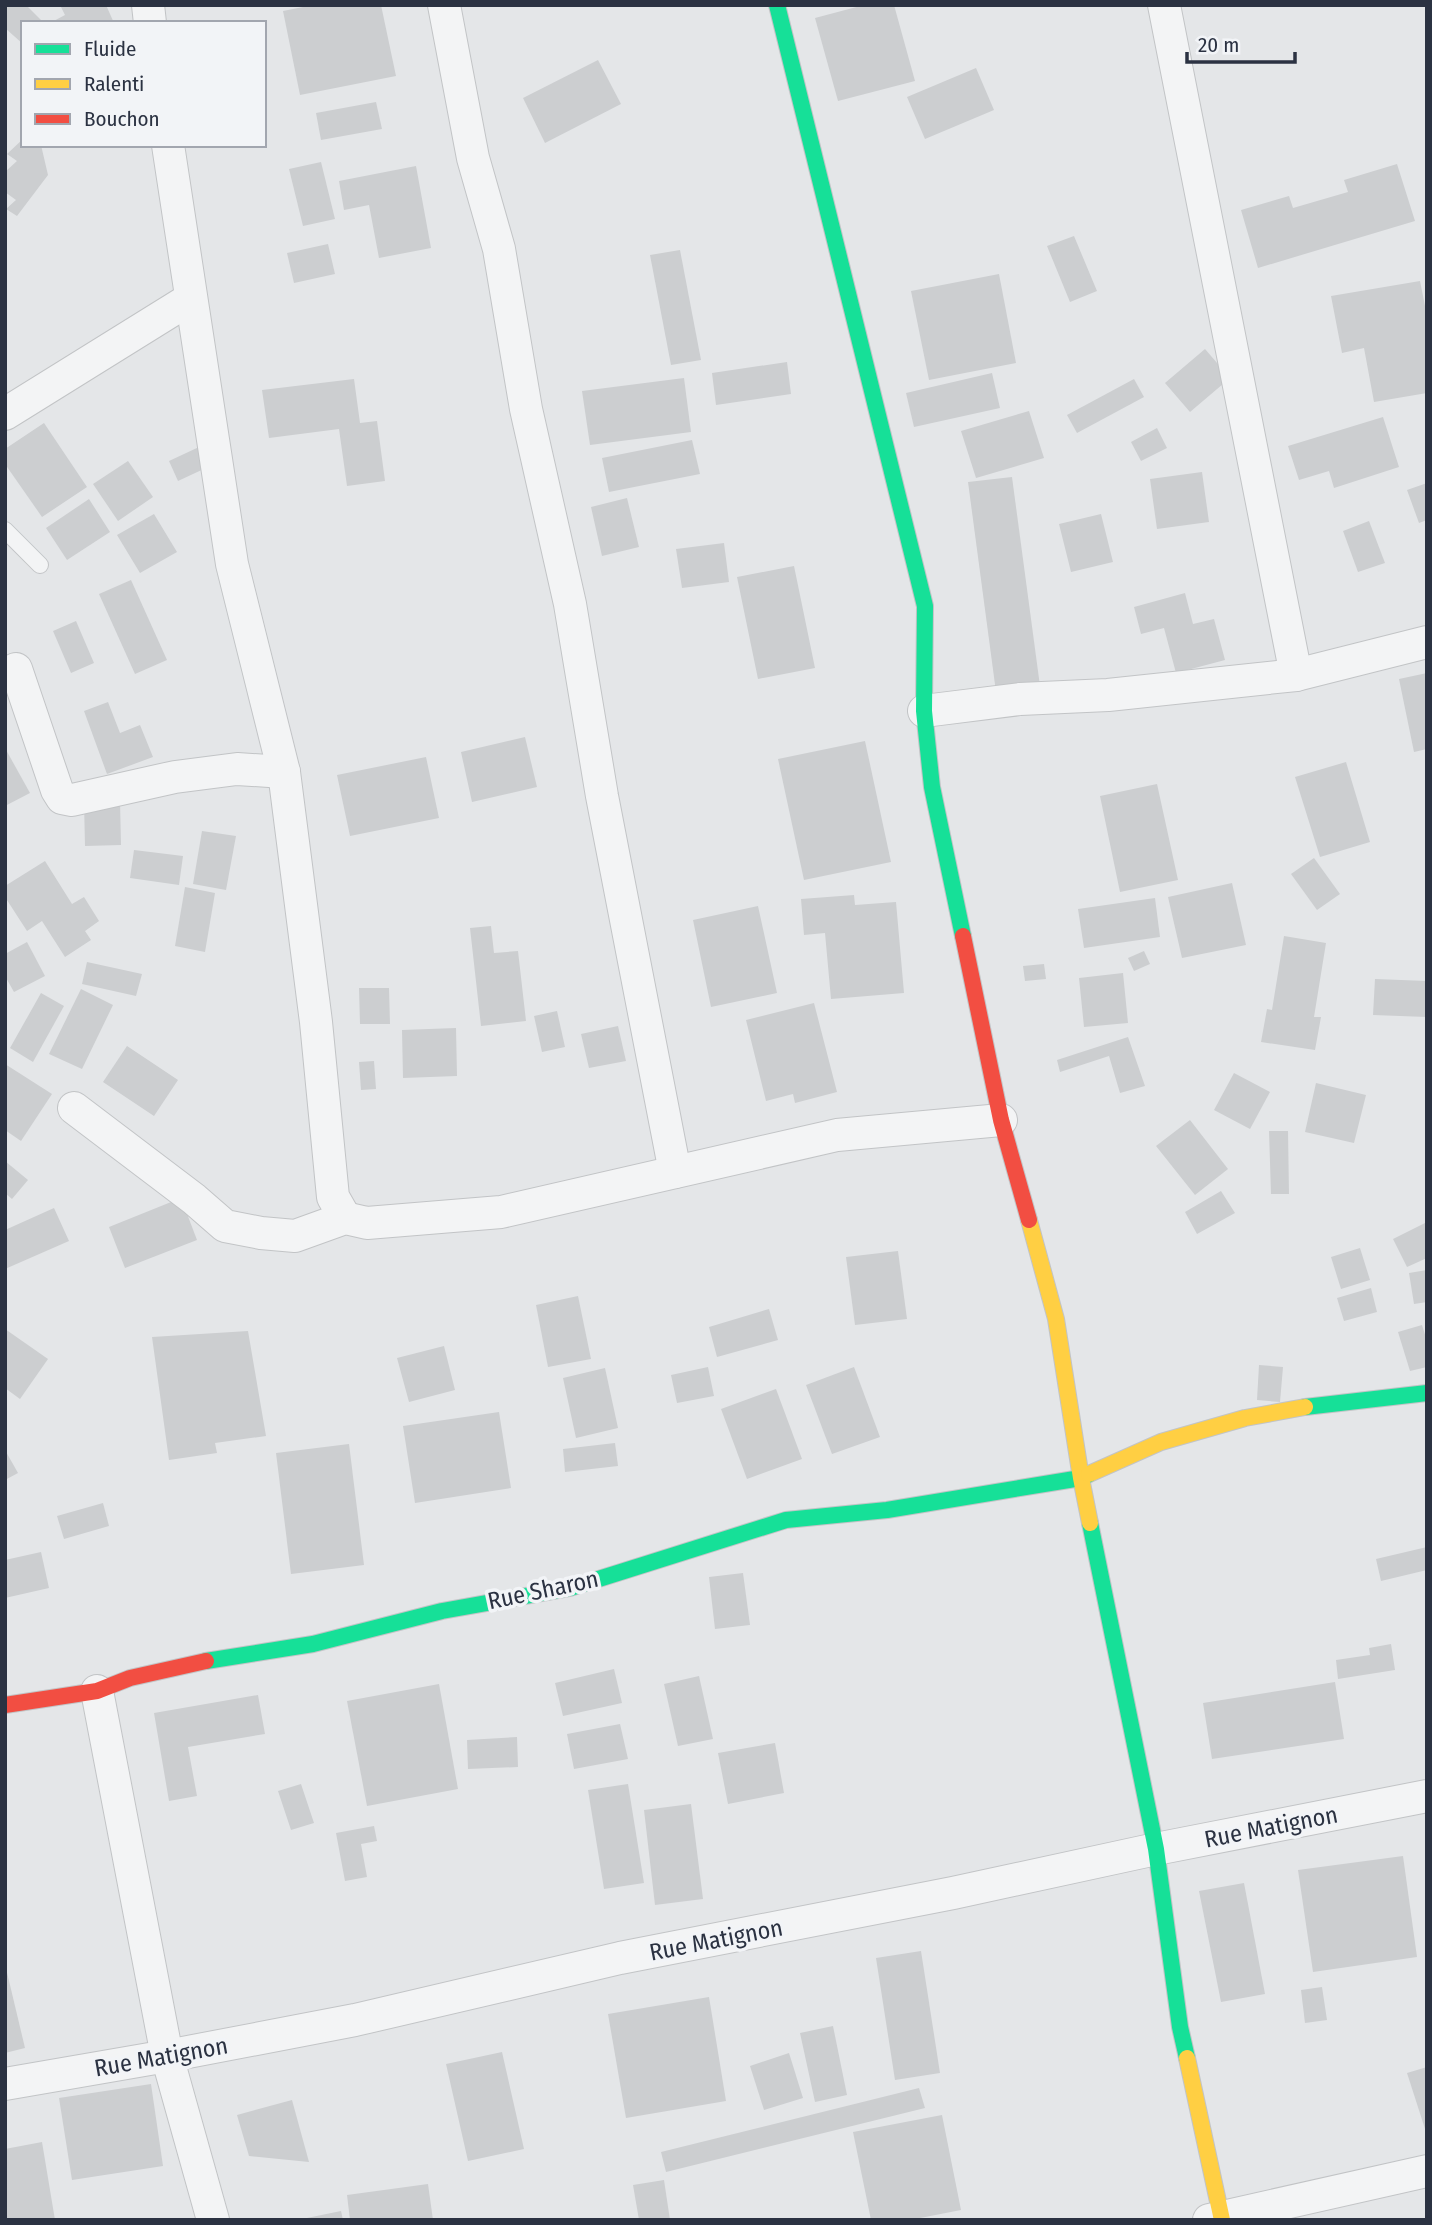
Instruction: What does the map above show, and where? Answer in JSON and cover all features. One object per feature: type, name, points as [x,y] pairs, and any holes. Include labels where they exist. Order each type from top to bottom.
[{"type":"street","points":[[444,5],[473,158],[499,249],[529,422],[570,604],[602,796],[675,1172]]},
{"type":"street","points":[[777,5],[925,606],[924,711],[932,787],[1001,1120],[1056,1319],[1081,1478],[1156,1849],[1180,2027],[1218,2219],[1427,2171]]},
{"type":"street","points":[[1164,5],[1296,675]]},
{"type":"street","points":[[168,147],[232,564],[284,772],[316,1022],[333,1197],[345,1218]]},
{"type":"street","points":[[5,414],[190,299]]},
{"type":"street","points":[[924,711],[1020,699],[1108,695],[1296,675],[1427,642]]},
{"type":"street","points":[[16,669],[62,798],[72,800],[175,777],[237,769],[284,772]]},
{"type":"street","points":[[74,1108],[194,1199],[225,1226],[295,1236],[345,1218],[367,1223],[501,1212],[837,1135],[1001,1120]]},
{"type":"street","name":"Rue Sharon","points":[[5,1705],[97,1691],[130,1678],[191,1664],[313,1644],[442,1611],[570,1588],[786,1520],[887,1510],[1081,1478],[1161,1442],[1245,1418],[1315,1405],[1427,1393]]},
{"type":"street","points":[[97,1691],[167,2056],[213,2220]]},
{"type":"street","name":"Rue Matignon","points":[[5,2084],[355,2020],[620,1958],[1427,1796]]},
{"type":"lane","points":[[5,530],[40,565]]},
{"type":"building","points":[[5,5],[26,5],[42,21],[21,21],[21,42],[5,28]]},
{"type":"building","points":[[60,5],[106,5],[113,21],[54,21],[65,15]]},
{"type":"building","points":[[313,5],[381,5],[396,76],[300,95],[283,11]]},
{"type":"building","points":[[864,5],[894,5],[915,81],[838,101],[815,18]]},
{"type":"building","points":[[598,60],[621,104],[545,143],[523,98]]},
{"type":"building","points":[[976,68],[994,110],[925,139],[907,97]]},
{"type":"building","points":[[376,102],[382,129],[321,140],[316,113]]},
{"type":"building","points":[[21,141],[21,147],[41,147],[48,175],[17,216],[6,209],[16,200],[5,192],[5,172],[17,161],[7,154]]},
{"type":"building","points":[[321,162],[335,219],[303,226],[289,169]]},
{"type":"building","points":[[1397,164],[1415,221],[1258,268],[1241,210],[1289,196],[1293,208],[1348,192],[1344,180]]},
{"type":"building","points":[[416,166],[431,248],[379,258],[369,205],[344,210],[339,181]]},
{"type":"building","points":[[1074,236],[1097,291],[1070,302],[1047,246]]},
{"type":"building","points":[[328,244],[335,274],[294,283],[287,253]]},
{"type":"building","points":[[680,250],[701,360],[671,365],[650,255]]},
{"type":"building","points":[[999,274],[1016,363],[929,380],[911,291]]},
{"type":"building","points":[[1420,281],[1427,316],[1427,393],[1374,402],[1364,348],[1342,353],[1331,296]]},
{"type":"building","points":[[1205,349],[1230,378],[1190,412],[1165,383]]},
{"type":"building","points":[[787,362],[791,394],[716,405],[712,373]]},
{"type":"building","points":[[992,373],[1000,408],[914,427],[906,393]]},
{"type":"building","points":[[684,378],[691,432],[590,445],[582,391]]},
{"type":"building","points":[[354,379],[360,423],[377,421],[385,481],[347,486],[339,429],[269,438],[262,390]]},
{"type":"building","points":[[1134,379],[1144,397],[1077,433],[1067,415]]},
{"type":"building","points":[[1029,411],[1044,458],[976,478],[961,431]]},
{"type":"building","points":[[1383,417],[1399,467],[1334,488],[1329,471],[1299,480],[1288,446]]},
{"type":"building","points":[[44,423],[87,487],[42,517],[5,464],[5,449]]},
{"type":"building","points":[[1157,428],[1167,448],[1141,461],[1131,442]]},
{"type":"building","points":[[692,440],[700,474],[609,492],[602,458]]},
{"type":"building","points":[[199,447],[208,467],[178,481],[169,461]]},
{"type":"building","points":[[128,461],[153,497],[118,521],[93,484]]},
{"type":"building","points":[[1202,472],[1209,522],[1157,529],[1150,479]]},
{"type":"building","points":[[1012,477],[1040,686],[996,692],[968,482]]},
{"type":"building","points":[[1427,483],[1427,520],[1419,523],[1407,490]]},
{"type":"building","points":[[627,498],[639,547],[602,556],[591,507]]},
{"type":"building","points":[[89,499],[110,532],[67,560],[46,528]]},
{"type":"building","points":[[154,514],[177,552],[140,573],[117,535]]},
{"type":"building","points":[[1101,514],[1113,562],[1071,572],[1059,524]]},
{"type":"building","points":[[1369,521],[1385,563],[1358,572],[1343,531]]},
{"type":"building","points":[[724,543],[729,582],[682,588],[676,549]]},
{"type":"building","points":[[794,566],[815,668],[758,679],[737,577]]},
{"type":"building","points":[[131,580],[167,660],[135,674],[99,594]]},
{"type":"building","points":[[1185,593],[1193,624],[1214,619],[1225,660],[1176,673],[1164,628],[1141,634],[1134,607]]},
{"type":"building","points":[[76,621],[94,663],[71,673],[53,631]]},
{"type":"building","points":[[1427,673],[1427,749],[1414,752],[1399,679]]},
{"type":"building","points":[[108,702],[120,733],[140,725],[153,757],[107,774],[84,711]]},
{"type":"building","points":[[525,737],[537,787],[472,802],[461,752]]},
{"type":"building","points":[[865,741],[891,862],[804,880],[778,759]]},
{"type":"building","points":[[5,748],[30,793],[5,806]]},
{"type":"building","points":[[426,757],[439,818],[350,836],[337,775]]},
{"type":"building","points":[[1346,762],[1370,842],[1320,857],[1295,777]]},
{"type":"building","points":[[1157,784],[1178,880],[1120,892],[1100,796]]},
{"type":"building","points":[[120,801],[121,845],[85,846],[84,802]]},
{"type":"building","points":[[202,831],[236,836],[226,890],[193,884]]},
{"type":"building","points":[[134,850],[183,856],[179,885],[130,878]]},
{"type":"building","points":[[1314,858],[1340,894],[1317,910],[1291,874]]},
{"type":"building","points":[[45,861],[72,904],[84,897],[99,921],[85,931],[91,940],[65,957],[42,921],[27,931],[5,897],[5,886]]},
{"type":"building","points":[[1232,883],[1246,945],[1182,958],[1168,897]]},
{"type":"building","points":[[185,887],[215,893],[205,952],[175,946]]},
{"type":"building","points":[[854,895],[855,905],[896,902],[904,993],[831,999],[825,933],[804,935],[801,899]]},
{"type":"building","points":[[1155,898],[1160,937],[1084,948],[1078,909]]},
{"type":"building","points":[[758,906],[777,993],[711,1007],[693,920]]},
{"type":"building","points":[[491,926],[494,953],[518,951],[526,1021],[481,1026],[470,928]]},
{"type":"building","points":[[1284,936],[1326,943],[1314,1017],[1321,1017],[1315,1050],[1261,1042],[1267,1009],[1272,1010]]},
{"type":"building","points":[[27,942],[45,976],[14,992],[5,976],[5,954]]},
{"type":"building","points":[[1144,951],[1150,964],[1134,971],[1128,958]]},
{"type":"building","points":[[87,962],[142,974],[136,996],[82,984]]},
{"type":"building","points":[[1044,964],[1046,979],[1025,981],[1023,966]]},
{"type":"building","points":[[1123,973],[1128,1023],[1084,1027],[1079,978]]},
{"type":"building","points":[[1375,979],[1427,981],[1427,1017],[1373,1015]]},
{"type":"building","points":[[359,988],[389,988],[390,1024],[360,1024]]},
{"type":"building","points":[[81,989],[113,1005],[82,1069],[49,1054]]},
{"type":"building","points":[[41,993],[64,1006],[33,1062],[10,1048]]},
{"type":"building","points":[[814,1003],[837,1092],[795,1103],[793,1094],[766,1101],[746,1020]]},
{"type":"building","points":[[557,1011],[565,1047],[542,1052],[534,1016]]},
{"type":"building","points":[[618,1026],[626,1061],[589,1068],[581,1034]]},
{"type":"building","points":[[456,1028],[457,1076],[403,1078],[402,1030]]},
{"type":"building","points":[[1128,1037],[1145,1086],[1120,1093],[1109,1056],[1060,1072],[1057,1060]]},
{"type":"building","points":[[127,1046],[178,1080],[154,1116],[103,1082]]},
{"type":"building","points":[[374,1061],[376,1089],[361,1090],[359,1062]]},
{"type":"building","points":[[5,1064],[52,1094],[21,1141],[5,1130]]},
{"type":"building","points":[[1234,1073],[1270,1092],[1250,1129],[1214,1110]]},
{"type":"building","points":[[1316,1083],[1366,1095],[1354,1143],[1305,1132]]},
{"type":"building","points":[[1190,1120],[1228,1169],[1195,1195],[1156,1146]]},
{"type":"building","points":[[1269,1131],[1288,1131],[1289,1194],[1271,1194]]},
{"type":"building","points":[[5,1161],[28,1180],[12,1199],[5,1193]]},
{"type":"building","points":[[1221,1191],[1235,1213],[1197,1234],[1185,1212]]},
{"type":"building","points":[[181,1198],[197,1240],[125,1268],[109,1227]]},
{"type":"building","points":[[54,1208],[69,1241],[5,1269],[5,1230]]},
{"type":"building","points":[[1427,1222],[1427,1258],[1407,1267],[1393,1239]]},
{"type":"building","points":[[1360,1248],[1370,1280],[1341,1289],[1331,1257]]},
{"type":"building","points":[[898,1251],[907,1319],[855,1325],[846,1257]]},
{"type":"building","points":[[1427,1270],[1427,1302],[1414,1304],[1409,1273]]},
{"type":"building","points":[[1371,1288],[1377,1312],[1344,1321],[1337,1298]]},
{"type":"building","points":[[578,1296],[591,1359],[548,1367],[536,1305]]},
{"type":"building","points":[[769,1309],[778,1340],[717,1357],[709,1327]]},
{"type":"building","points":[[1422,1325],[1427,1341],[1427,1367],[1410,1371],[1398,1332]]},
{"type":"building","points":[[5,1329],[48,1359],[20,1399],[5,1388]]},
{"type":"building","points":[[248,1331],[266,1436],[215,1443],[217,1453],[169,1460],[152,1337]]},
{"type":"building","points":[[444,1346],[455,1390],[409,1402],[397,1358]]},
{"type":"building","points":[[1259,1365],[1283,1367],[1280,1402],[1257,1400]]},
{"type":"building","points":[[708,1367],[714,1396],[677,1403],[671,1375]]},
{"type":"building","points":[[854,1367],[880,1437],[832,1454],[806,1385]]},
{"type":"building","points":[[605,1368],[618,1428],[576,1438],[563,1378]]},
{"type":"building","points":[[776,1389],[802,1459],[747,1479],[721,1409]]},
{"type":"building","points":[[499,1412],[511,1488],[415,1503],[403,1426]]},
{"type":"building","points":[[615,1443],[618,1466],[565,1472],[563,1449]]},
{"type":"building","points":[[349,1444],[364,1565],[291,1574],[276,1453]]},
{"type":"building","points":[[5,1450],[18,1473],[5,1480]]},
{"type":"building","points":[[103,1503],[109,1526],[64,1539],[57,1516]]},
{"type":"building","points":[[1427,1547],[1427,1570],[1381,1581],[1376,1559]]},
{"type":"building","points":[[41,1552],[49,1588],[5,1598],[5,1560]]},
{"type":"building","points":[[743,1573],[750,1625],[715,1629],[709,1577]]},
{"type":"building","points":[[1391,1644],[1395,1670],[1338,1679],[1336,1660],[1370,1655],[1369,1648]]},
{"type":"building","points":[[614,1669],[622,1703],[563,1716],[555,1683]]},
{"type":"building","points":[[699,1676],[713,1739],[678,1746],[664,1684]]},
{"type":"building","points":[[1335,1682],[1344,1739],[1212,1759],[1203,1703]]},
{"type":"building","points":[[439,1684],[458,1789],[367,1806],[347,1701]]},
{"type":"building","points":[[258,1695],[265,1734],[188,1747],[197,1796],[169,1801],[154,1713]]},
{"type":"building","points":[[620,1724],[628,1759],[574,1769],[567,1734]]},
{"type":"building","points":[[517,1737],[518,1767],[468,1769],[467,1740]]},
{"type":"building","points":[[775,1743],[784,1793],[728,1804],[718,1753]]},
{"type":"building","points":[[301,1784],[314,1823],[291,1830],[278,1791]]},
{"type":"building","points":[[628,1784],[644,1883],[604,1889],[588,1790]]},
{"type":"building","points":[[691,1804],[703,1899],[655,1905],[644,1810]]},
{"type":"building","points":[[374,1826],[377,1841],[361,1844],[367,1877],[345,1881],[336,1833]]},
{"type":"building","points":[[1403,1856],[1417,1957],[1313,1972],[1298,1870]]},
{"type":"building","points":[[1244,1883],[1265,1994],[1221,2002],[1199,1891]]},
{"type":"building","points":[[921,1951],[940,2073],[895,2080],[876,1958]]},
{"type":"building","points":[[5,1964],[25,2048],[5,2053]]},
{"type":"building","points":[[1322,1987],[1327,2020],[1305,2023],[1301,1990]]},
{"type":"building","points":[[709,1997],[726,2101],[626,2118],[608,2014]]},
{"type":"building","points":[[833,2026],[847,2095],[815,2102],[800,2033]]},
{"type":"building","points":[[502,2052],[524,2149],[468,2161],[446,2064]]},
{"type":"building","points":[[789,2053],[803,2098],[764,2110],[750,2066]]},
{"type":"building","points":[[1427,2067],[1427,2131],[1426,2132],[1407,2073]]},
{"type":"building","points":[[151,2084],[163,2166],[72,2180],[59,2098]]},
{"type":"building","points":[[919,2088],[925,2108],[666,2172],[661,2152]]},
{"type":"building","points":[[292,2100],[309,2162],[249,2156],[237,2115]]},
{"type":"building","points":[[942,2115],[961,2210],[910,2220],[871,2220],[853,2132]]},
{"type":"building","points":[[42,2142],[55,2220],[5,2220],[5,2149]]},
{"type":"building","points":[[664,2180],[670,2220],[639,2220],[633,2185]]},
{"type":"building","points":[[428,2184],[433,2220],[350,2220],[347,2195]]},
{"type":"building","points":[[341,2211],[343,2220],[302,2220],[302,2219]]},
{"type":"traffic: fast","points":[[777,5],[925,606],[924,711],[932,787],[963,936]]},
{"type":"traffic: fast","points":[[1305,1407],[1427,1393]]},
{"type":"traffic: fast","points":[[206,1661],[313,1644],[442,1611],[570,1588],[786,1520],[887,1510],[1081,1478],[1089,1474]]},
{"type":"traffic: fast","points":[[1090,1523],[1156,1849],[1180,2027],[1187,2058]]},
{"type":"traffic: slow","points":[[1029,1220],[1056,1319],[1090,1523]]},
{"type":"traffic: slow","points":[[1089,1474],[1161,1442],[1245,1418],[1305,1407]]},
{"type":"traffic: slow","points":[[1187,2058],[1222,2220]]},
{"type":"traffic: jam","points":[[963,936],[1001,1120],[1029,1220]]},
{"type":"traffic: jam","points":[[5,1705],[97,1691],[130,1678],[206,1661]]}]
